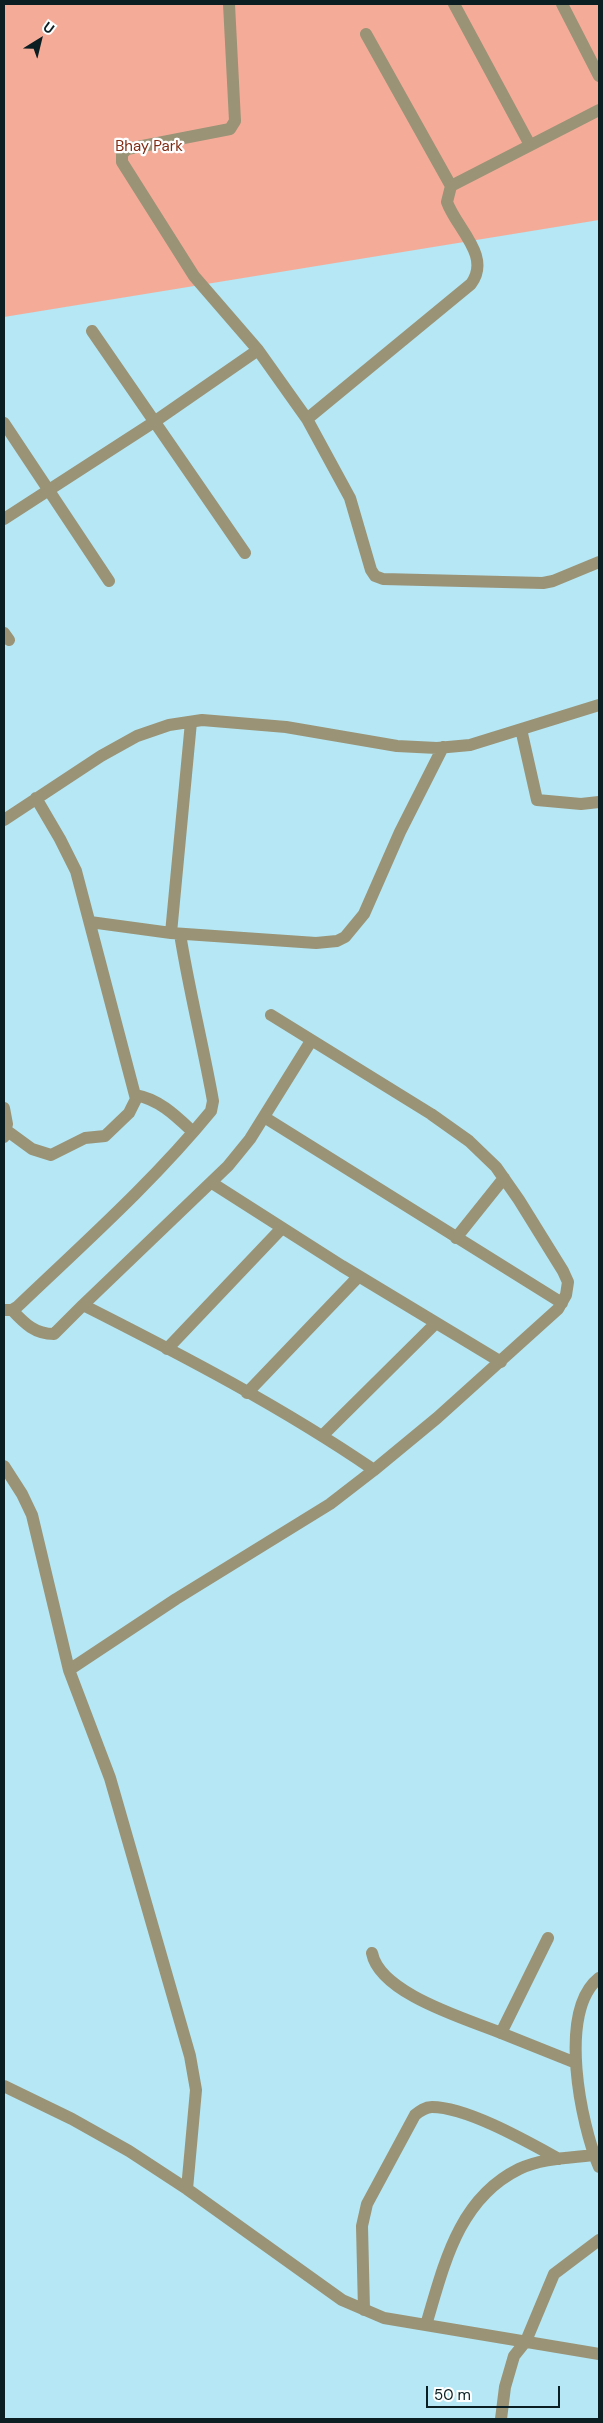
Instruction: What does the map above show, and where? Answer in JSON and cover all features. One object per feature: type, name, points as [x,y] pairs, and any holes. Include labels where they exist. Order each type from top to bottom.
[{"type":"street","points":[[229,4],[235,121],[230,129],[127,149],[122,154],[122,162],[194,276],[258,350],[308,419],[353,504],[371,570],[375,576],[383,579],[543,583],[553,581],[599,562]]},
{"type":"street","points":[[454,4],[530,145]]},
{"type":"street","points":[[562,4],[599,76]]},
{"type":"street","points":[[308,419],[471,284],[476,276],[477,256],[447,202],[451,186],[366,34]]},
{"type":"street","points":[[451,186],[599,110]]},
{"type":"street","points":[[92,331],[245,553]]},
{"type":"street","points":[[4,519],[154,422],[258,350]]},
{"type":"street","points":[[4,423],[109,581]]},
{"type":"street","points":[[4,820],[101,756],[137,736],[169,725],[202,720],[286,727],[397,746],[443,747],[470,745],[599,705]]},
{"type":"street","points":[[191,722],[176,934],[202,1036],[213,1101],[211,1112],[98,1230],[8,1310],[27,1326],[41,1334],[54,1334],[212,1183],[250,1140],[310,1040]]},
{"type":"street","points":[[521,729],[537,800],[571,803],[599,802]]},
{"type":"street","points":[[90,922],[176,934],[316,944],[337,941],[345,937],[364,914],[400,832],[443,747]]},
{"type":"street","points":[[4,1108],[7,1124],[5,1133],[32,1149],[51,1155],[85,1138],[105,1136],[129,1113],[135,1104],[135,1095],[108,999],[76,871],[36,798]]},
{"type":"street","points":[[69,1670],[176,1599],[330,1504],[374,1470],[501,1362],[558,1309],[566,1295],[568,1282],[563,1271],[504,1178],[496,1167],[469,1141],[431,1114],[271,1015]]},
{"type":"street","points":[[135,1095],[148,1097],[160,1104],[193,1132]]},
{"type":"street","points":[[264,1117],[562,1303]]},
{"type":"street","points":[[456,1238],[504,1178]]},
{"type":"street","points":[[212,1183],[359,1276],[501,1362]]},
{"type":"street","points":[[167,1349],[282,1228]]},
{"type":"street","points":[[247,1393],[359,1276]]},
{"type":"street","points":[[83,1305],[247,1393],[322,1436],[374,1470]]},
{"type":"street","points":[[322,1436],[436,1323]]},
{"type":"street","points":[[4,1466],[22,1494],[32,1515],[69,1670],[113,1787],[190,2056],[196,2090],[187,2189]]},
{"type":"street","points":[[501,2032],[548,1938]]},
{"type":"street","points":[[372,1953],[374,1963],[380,1971],[405,1991],[435,2008],[501,2032],[576,2063]]},
{"type":"street","points":[[599,1978],[588,1990],[580,2010],[576,2063],[582,2113],[599,2167]]},
{"type":"street","points":[[4,2086],[80,2124],[187,2189],[342,2300],[364,2310],[384,2318],[526,2340],[599,2354]]},
{"type":"street","points":[[364,2310],[362,2226],[367,2204],[415,2115],[424,2108],[432,2106],[456,2111],[512,2134],[559,2160]]},
{"type":"street","points":[[426,2324],[446,2258],[460,2226],[476,2203],[495,2184],[520,2169],[544,2161],[594,2155]]},
{"type":"street","points":[[501,2419],[505,2387],[514,2356],[526,2340],[554,2274],[599,2240]]},
{"type":"green space","name":"Bhay Park","points":[[4,4],[599,4],[599,220],[4,317]]}]
